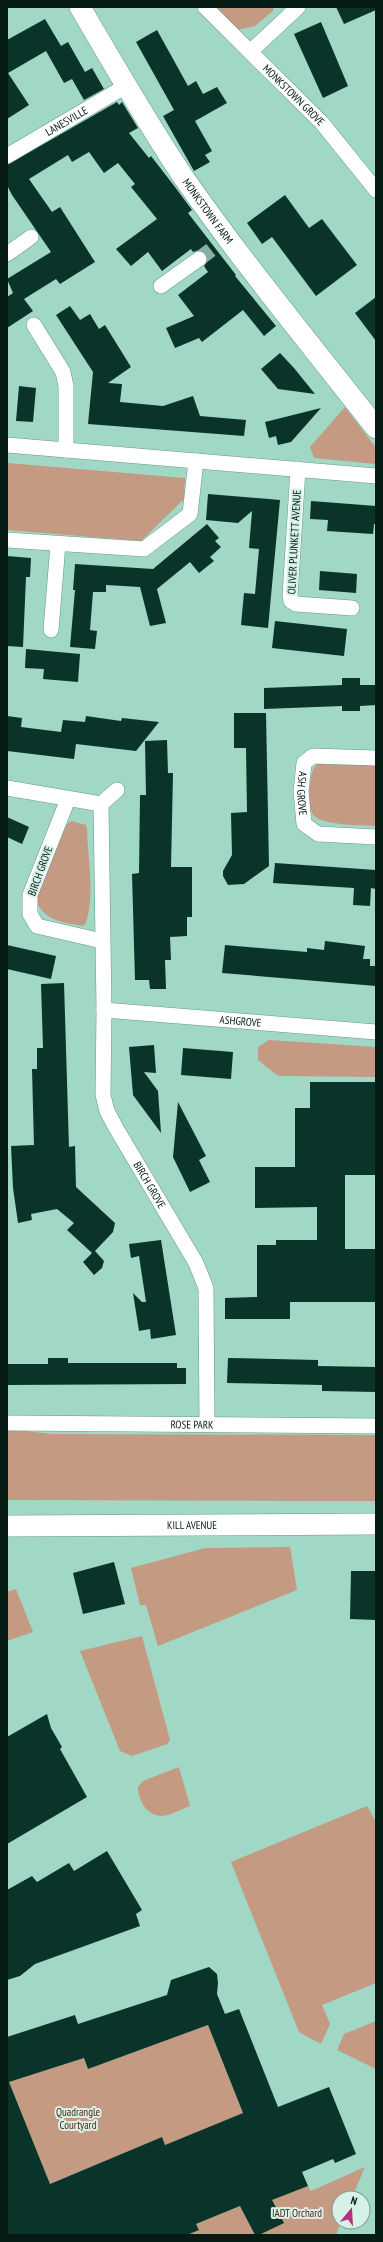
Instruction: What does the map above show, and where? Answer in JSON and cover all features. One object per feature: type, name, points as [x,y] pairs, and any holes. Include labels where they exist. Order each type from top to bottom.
[{"type":"street","name":"MONKSTOWN FARM","points":[[80,7],[126,86],[184,177],[222,242],[376,428]]},
{"type":"street","name":"MONKSTOWN GROVE","points":[[205,7],[252,51],[322,123],[376,190]]},
{"type":"street","points":[[252,51],[298,7]]},
{"type":"street","name":"LANESVILLE","points":[[7,156],[126,86]]},
{"type":"street","points":[[7,254],[31,237]]},
{"type":"street","points":[[161,286],[199,259]]},
{"type":"street","points":[[34,325],[63,372],[66,386],[66,450]]},
{"type":"street","points":[[7,445],[376,476]]},
{"type":"street","points":[[7,540],[144,550],[190,514],[196,461]]},
{"type":"street","name":"OLIVER PLUNKETT AVENUE","points":[[298,469],[290,596],[291,601],[296,604],[352,608]]},
{"type":"street","points":[[51,630],[58,544]]},
{"type":"street","name":"ASH GROVE","points":[[376,758],[313,756],[304,763],[302,791],[304,824],[318,834],[376,837]]},
{"type":"street","points":[[7,788],[101,804],[117,790]]},
{"type":"street","name":"BIRCH GROVE","points":[[68,799],[30,895],[30,914],[38,926],[102,941]]},
{"type":"street","name":"BIRCH GROVE","points":[[101,804],[104,1010],[103,1095],[107,1111],[196,1263],[206,1288],[207,1424]]},
{"type":"street","name":"ASHGROVE","points":[[104,1010],[376,1032]]},
{"type":"street","name":"ROSE PARK","points":[[7,1422],[376,1426]]},
{"type":"street","name":"KILL AVENUE","points":[[7,1526],[376,1524]]},
{"type":"green space","points":[[217,7],[272,7],[274,10],[255,26],[238,30]]},
{"type":"green space","points":[[345,407],[376,448],[376,464],[314,458],[310,447]]},
{"type":"green space","points":[[7,463],[185,478],[184,499],[141,541],[7,530]]},
{"type":"green space","points":[[320,762],[376,763],[376,826],[331,823],[316,817],[312,813],[309,800],[311,776],[313,770]]},
{"type":"green space","points":[[72,821],[86,825],[87,831],[91,889],[89,912],[86,923],[83,926],[54,919],[48,916],[38,906],[35,898],[62,832],[68,823]]},
{"type":"green space","points":[[269,1040],[376,1047],[376,1077],[278,1076],[258,1060],[258,1047]]},
{"type":"green space","points":[[7,1429],[52,1434],[376,1435],[376,1501],[7,1500]]},
{"type":"green space","points":[[290,1547],[297,1590],[158,1646],[146,1605],[140,1605],[131,1568],[205,1548]]},
{"type":"green space","points":[[16,1589],[33,1632],[7,1641],[7,1592]]},
{"type":"green space","points":[[142,1636],[170,1740],[167,1744],[132,1756],[120,1751],[80,1651]]},
{"type":"green space","points":[[179,1767],[190,1806],[162,1816],[152,1813],[144,1806],[138,1792],[138,1787],[143,1781]]},
{"type":"green space","points":[[367,1806],[376,1822],[376,1983],[322,2005],[330,2024],[321,2044],[299,2032],[231,1862]]},
{"type":"green space","points":[[376,2021],[376,2069],[337,2050],[344,2034]]},
{"type":"green space","name":"Quadrangle Courtyard","points":[[208,2025],[243,2113],[165,2145],[162,2137],[50,2184],[9,2082],[84,2058],[88,2069]]},
{"type":"green space","name":"IADT Orchard","points":[[365,2167],[355,2190],[331,2190],[331,2230],[338,2230],[336,2235],[187,2235],[199,2230],[196,2224],[265,2196],[308,2186],[311,2191]]},
{"type":"building","points":[[336,7],[376,7],[376,10],[344,24]]},
{"type":"building","points":[[45,19],[61,46],[68,42],[85,72],[92,68],[104,89],[84,100],[72,79],[64,83],[46,51],[8,73],[29,105],[7,119],[7,40]]},
{"type":"building","points":[[321,22],[348,86],[323,98],[294,34]]},
{"type":"building","points":[[157,30],[188,86],[196,81],[203,94],[217,87],[227,103],[195,121],[212,151],[205,155],[210,162],[194,171],[163,116],[174,110],[136,42]]},
{"type":"building","points":[[117,102],[119,105],[122,102],[138,128],[129,133],[149,158],[151,156],[175,187],[192,210],[188,213],[236,275],[235,276],[276,326],[264,336],[243,310],[202,342],[199,338],[175,348],[166,328],[194,316],[178,295],[208,272],[204,266],[207,262],[207,254],[199,250],[193,252],[191,249],[162,271],[148,252],[131,266],[116,249],[157,219],[131,187],[135,184],[118,163],[104,173],[89,152],[72,162],[68,155],[29,179],[52,212],[60,207],[95,262],[60,284],[56,279],[24,299],[33,311],[7,328],[7,297],[13,293],[7,279],[51,252],[12,195],[7,185],[7,165]]},
{"type":"building","points":[[285,195],[309,228],[322,219],[357,265],[316,296],[272,237],[262,244],[247,223]]},
{"type":"building","points":[[376,297],[376,341],[355,313]]},
{"type":"building","points":[[70,306],[80,320],[90,314],[99,329],[105,325],[131,367],[108,383],[122,384],[120,402],[163,406],[193,396],[200,416],[246,420],[244,436],[88,424],[93,372],[56,315]]},
{"type":"building","points":[[280,353],[315,394],[278,389],[261,369]]},
{"type":"building","points":[[19,386],[36,388],[33,422],[16,421]]},
{"type":"building","points":[[321,408],[291,442],[278,445],[276,436],[269,438],[265,422]]},
{"type":"building","points":[[208,494],[280,500],[268,628],[241,625],[244,593],[255,594],[259,549],[249,548],[252,511],[238,523],[206,520]]},
{"type":"building","points":[[311,501],[376,506],[376,524],[374,524],[373,534],[327,531],[328,520],[310,519]]},
{"type":"building","points":[[207,524],[219,538],[215,541],[221,547],[210,557],[214,561],[199,573],[190,562],[157,589],[166,623],[150,626],[140,587],[106,585],[106,592],[93,592],[90,630],[97,631],[95,649],[70,647],[75,590],[73,590],[75,564],[153,569]]},
{"type":"building","points":[[7,556],[31,558],[30,577],[26,577],[23,647],[7,646]]},
{"type":"building","points":[[320,571],[357,574],[356,593],[319,590]]},
{"type":"building","points":[[275,621],[347,629],[344,656],[272,648]]},
{"type":"building","points":[[26,649],[80,654],[78,682],[43,679],[44,669],[25,668]]},
{"type":"building","points":[[342,678],[360,678],[360,685],[376,685],[376,705],[360,706],[360,711],[342,711],[342,706],[264,709],[264,688],[342,685]]},
{"type":"building","points":[[234,713],[266,713],[269,866],[244,884],[228,885],[223,876],[223,871],[232,855],[231,813],[247,812],[246,748],[234,748]]},
{"type":"building","points":[[7,716],[22,718],[21,727],[61,732],[63,720],[85,722],[86,716],[121,721],[122,718],[159,722],[136,751],[76,744],[74,759],[7,751]]},
{"type":"building","points":[[167,740],[168,773],[173,773],[171,867],[192,867],[192,917],[187,917],[187,936],[170,937],[171,960],[165,960],[166,989],[150,989],[149,980],[135,980],[132,874],[139,873],[140,795],[146,795],[145,741]]},
{"type":"building","points":[[7,817],[29,827],[22,844],[7,837]]},
{"type":"building","points":[[275,863],[376,870],[376,889],[371,888],[370,906],[353,905],[354,888],[273,883]]},
{"type":"building","points":[[325,941],[365,946],[363,959],[370,959],[370,966],[376,966],[376,986],[222,973],[225,945],[307,952],[307,948],[324,950]]},
{"type":"building","points":[[7,945],[56,956],[51,979],[7,969]]},
{"type":"building","points":[[64,983],[69,1147],[75,1146],[76,1187],[115,1223],[113,1232],[95,1251],[104,1261],[102,1268],[94,1275],[83,1262],[92,1253],[67,1230],[74,1223],[57,1209],[31,1214],[32,1220],[18,1223],[13,1188],[11,1146],[34,1145],[32,1069],[37,1069],[37,1048],[43,1048],[41,984]]},
{"type":"building","points":[[154,1045],[156,1073],[144,1072],[158,1091],[161,1133],[133,1095],[129,1047]]},
{"type":"building","points":[[183,1048],[233,1052],[231,1079],[181,1075]]},
{"type":"building","points":[[310,1082],[376,1082],[376,1175],[345,1175],[345,1249],[376,1249],[376,1302],[290,1302],[290,1319],[225,1319],[225,1298],[257,1297],[257,1245],[276,1245],[276,1240],[317,1240],[317,1207],[255,1208],[255,1167],[295,1167],[295,1108],[310,1108]]},
{"type":"building","points":[[178,1102],[206,1156],[199,1160],[210,1182],[190,1192],[173,1157]]},
{"type":"building","points":[[161,1240],[176,1335],[151,1339],[150,1329],[139,1331],[133,1293],[142,1302],[146,1302],[139,1256],[131,1258],[129,1244]]},
{"type":"building","points":[[48,1358],[68,1358],[68,1363],[177,1363],[177,1368],[186,1368],[186,1384],[8,1385],[8,1364],[48,1364]]},
{"type":"building","points":[[228,1358],[318,1360],[318,1366],[376,1367],[376,1392],[322,1391],[322,1385],[227,1383]]},
{"type":"building","points":[[114,1562],[125,1604],[83,1614],[73,1573]]},
{"type":"building","points":[[351,1571],[376,1571],[376,1620],[350,1619]]},
{"type":"building","points":[[47,1714],[51,1728],[62,1747],[60,1749],[87,1797],[7,1844],[7,1737]]},
{"type":"building","points":[[107,1851],[142,1910],[136,1914],[140,1926],[35,1964],[20,1976],[7,1980],[7,1890],[32,1876],[37,1882],[69,1863],[74,1871]]},
{"type":"building","points":[[209,1967],[217,1974],[217,1994],[225,2014],[239,2009],[278,2107],[329,2087],[356,2154],[335,2163],[333,2159],[302,2172],[308,2186],[272,2200],[284,2223],[259,2235],[255,2235],[240,2206],[196,2224],[199,2230],[187,2235],[7,2235],[7,2037],[75,2015],[78,2024],[167,1995],[171,1980]],"holes":[[[208,2025],[243,2113],[165,2145],[162,2137],[50,2184],[9,2082],[84,2058],[88,2069]]]},
{"type":"tunnel","points":[[199,259],[216,246]]}]
